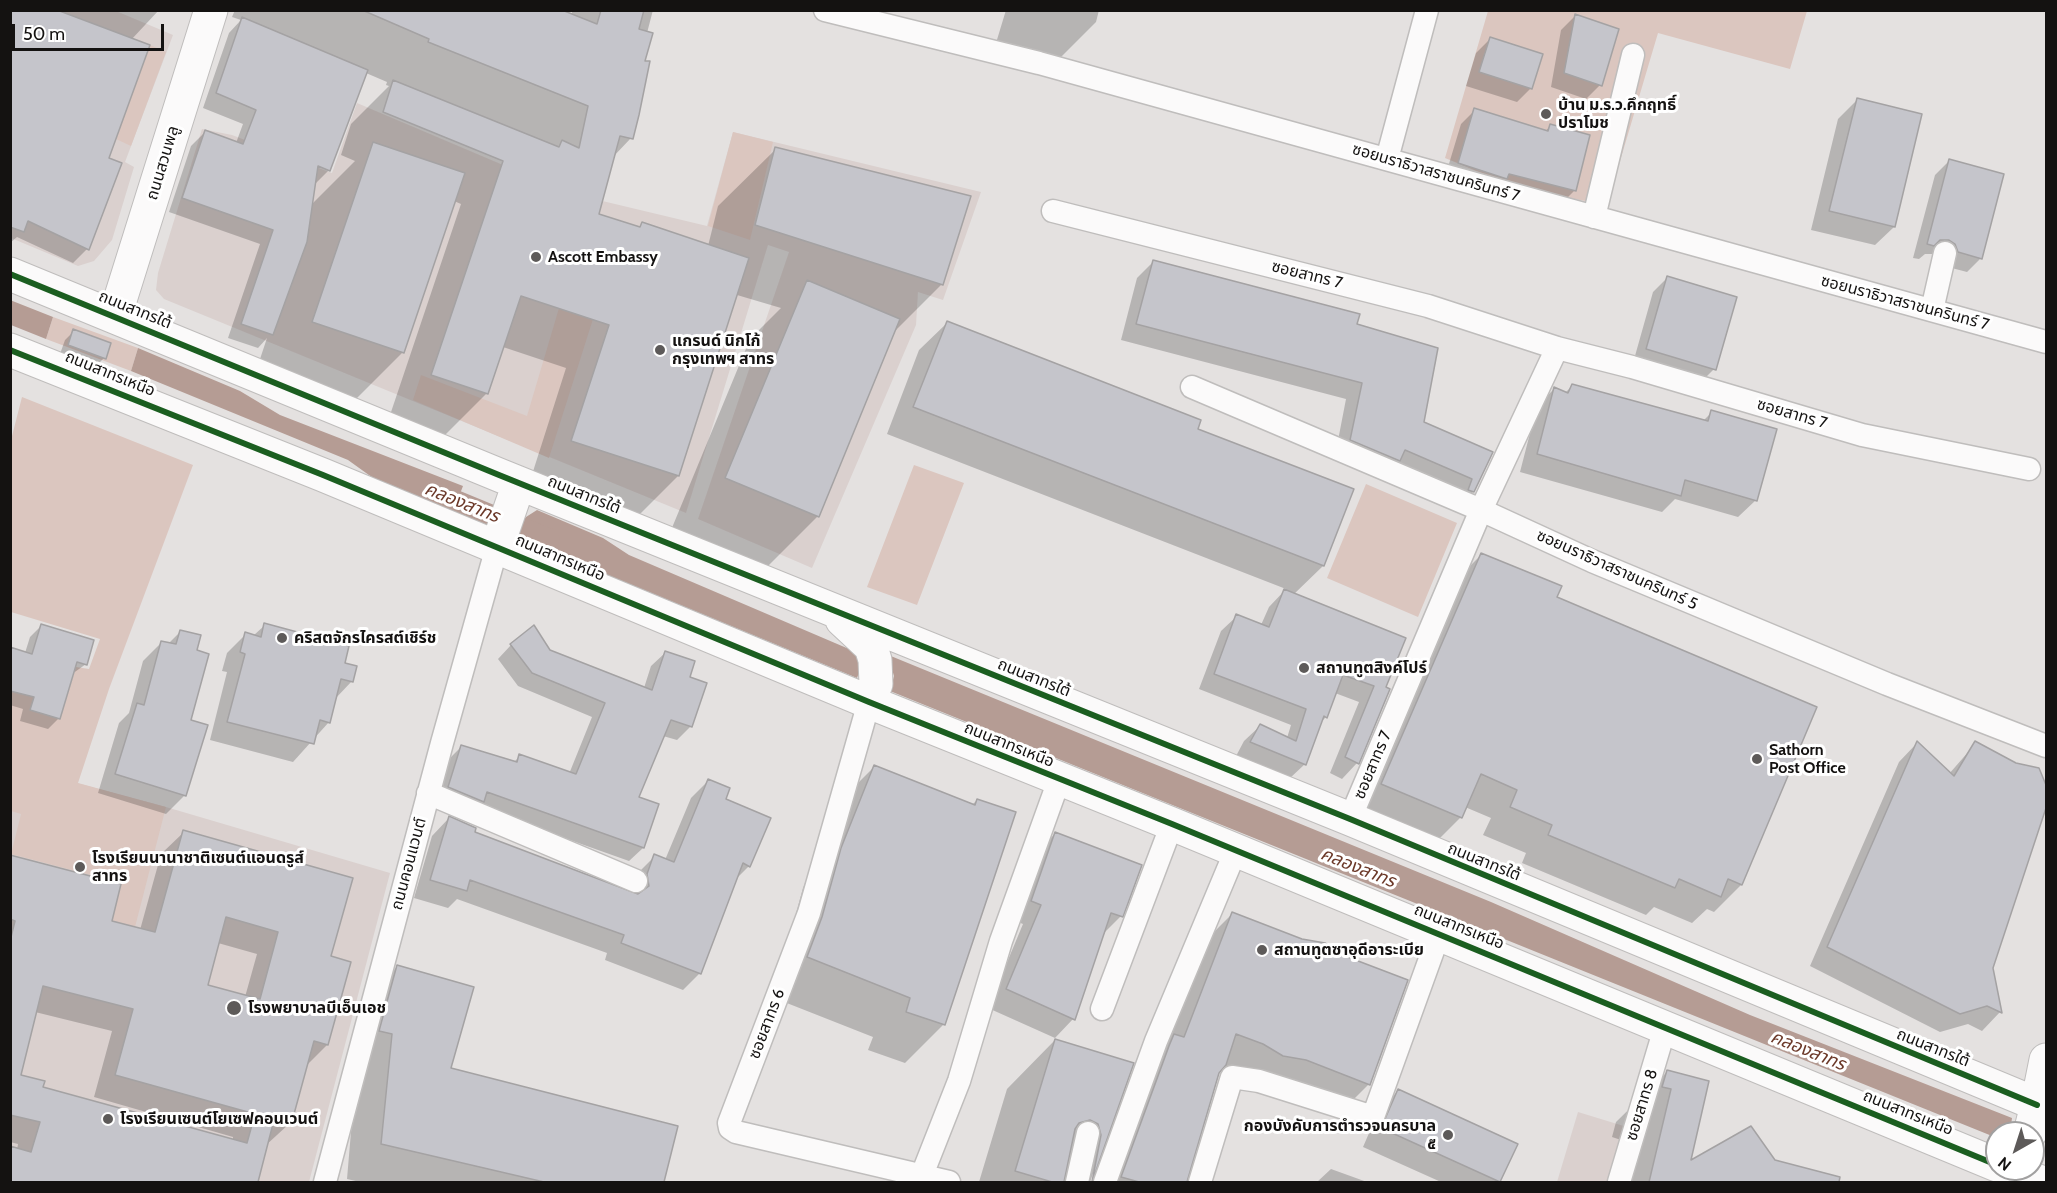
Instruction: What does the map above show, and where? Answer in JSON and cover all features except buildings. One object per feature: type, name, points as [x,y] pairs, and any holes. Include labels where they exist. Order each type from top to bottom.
[{"type":"main road","name":"ถนนสวนพลู","points":[[115,316],[211,10]]},
{"type":"main road","name":"ถนนสาทรใต้","points":[[10,274],[115,316],[508,516],[819,605],[1350,819],[2038,1115]]},
{"type":"main road","name":"ถนนสาทรเหนือ","points":[[12,358],[508,516],[869,702],[1173,824],[1985,1161]]},
{"type":"main road","points":[[819,605],[851,626],[871,647],[875,660],[876,684],[869,702]]},
{"type":"main road","points":[[2038,1115],[2046,1060]]},
{"type":"street","name":"ซอยนราธิวาสราชนครินทร์ 7","points":[[825,10],[1039,63],[2046,342]]},
{"type":"street","points":[[1387,159],[1427,10]]},
{"type":"street","points":[[1594,217],[1633,55]]},
{"type":"street","name":"ซอยสาทร 7","points":[[1053,212],[1428,306],[1557,348],[1632,367],[1862,435],[2029,469]]},
{"type":"street","points":[[1932,310],[1945,254]]},
{"type":"street","name":"ซอยสาทร 7","points":[[1350,819],[1481,510],[1557,348]]},
{"type":"street","name":"ซอยนราธิวาสราชนครินทร์ 5","points":[[1192,387],[1798,648],[2046,746]]},
{"type":"street","name":"ถนนคอนแวนต์","points":[[325,1182],[428,793],[508,516]]},
{"type":"street","name":"ซอยสาทร 6","points":[[869,702],[802,933],[729,1123],[731,1130],[735,1132],[949,1182]]},
{"type":"street","points":[[922,1175],[959,1081],[1001,941],[1059,780]]},
{"type":"street","points":[[428,793],[636,881]]},
{"type":"street","points":[[1102,1009],[1173,824]]},
{"type":"street","points":[[1105,1182],[1156,1041],[1236,850]]},
{"type":"street","points":[[1200,1182],[1232,1077],[1259,1081],[1374,1117],[1439,934]]},
{"type":"street","name":"ซอยสาทร 8","points":[[1619,1182],[1665,1028]]},
{"type":"street","points":[[1077,1182],[1088,1133]]},
{"type":"shaded area","points":[[10,11],[116,11],[173,35],[125,162],[134,167],[112,240],[94,261],[78,266],[11,238]]},
{"type":"shaded area","name":"บ้าน ม.ร.ว.คึกฤทธิ์ ปราโมช","points":[[1488,11],[1807,11],[1790,69],[1658,33],[1607,205],[1520,189],[1445,158]]},
{"type":"shaded area","points":[[150,45],[166,52],[131,146],[116,139]]},
{"type":"shaded area","points":[[357,103],[569,193],[707,226],[733,132],[981,192],[943,300],[918,292],[916,325],[812,568],[698,519],[789,252],[768,245],[686,513],[164,299],[156,290],[158,273],[202,129],[232,135],[332,173]]},
{"type":"shaded area","points":[[733,132],[773,142],[750,240],[708,226]]},
{"type":"shaded area","points":[[559,308],[593,319],[549,458],[413,400],[421,375],[527,416]]},
{"type":"shaded area","points":[[53,317],[138,348],[131,371],[46,339]]},
{"type":"shaded area","points":[[22,397],[193,465],[109,689],[78,783],[166,807],[135,927],[112,921],[121,883],[11,854],[21,814],[11,811],[10,691],[34,697],[30,710],[60,718],[76,667],[89,669],[100,639],[11,612],[11,440]]},
{"type":"shaded area","points":[[914,465],[964,483],[917,605],[867,587]]},
{"type":"shaded area","points":[[1366,484],[1457,523],[1418,617],[1327,578]]},
{"type":"shaded area","points":[[10,765],[166,807],[390,873],[309,1182],[11,1182]]},
{"type":"shaded area","points":[[1578,1112],[1627,1127],[1610,1182],[1557,1182]]},
{"type":"water","points":[[10,300],[53,317],[46,339],[11,325]]},
{"type":"water","points":[[138,348],[240,391],[280,415],[463,486],[453,512],[380,483],[348,460],[131,371]]},
{"type":"water","points":[[537,510],[603,538],[629,555],[856,652],[860,670],[857,678],[525,541],[521,524],[526,517]]},
{"type":"water","points":[[881,652],[1491,902],[1750,1015],[2012,1118],[2012,1121],[1985,1121],[1985,1133],[890,691],[894,676],[890,663]]},
{"type":"waterway","name":"คลองสาทร","points":[[430,490],[549,539]]},
{"type":"cycle path","points":[[10,274],[499,475],[1350,819],[2037,1105]]},
{"type":"cycle path","points":[[10,350],[323,475],[869,702],[1172,824],[1985,1160]]},
{"type":"place","name":"บ้าน ม.ร.ว.คึกฤทธิ์ ปราโมช","points":[[1546,114]]},
{"type":"place","name":"Ascott Embassy","points":[[536,257]]},
{"type":"place","name":"แกรนด์ นิกโก้ กรุงเทพฯ สาทร","points":[[660,350]]},
{"type":"place","name":"คริสตจักรไครสต์เชิร์ช","points":[[282,638]]},
{"type":"place","name":"สถานทูตสิงค์โปร์","points":[[1304,668]]},
{"type":"place","name":"Sathorn Post Office","points":[[1757,759]]},
{"type":"place","name":"โรงเรียนนานาชาติเซนต์แอนดรูส์ สาทร","points":[[80,867]]},
{"type":"place","name":"สถานทูตซาอุดีอาระเบีย","points":[[1262,950]]},
{"type":"place","name":"โรงพยาบาลบีเอ็นเอช","points":[[234,1008]]},
{"type":"place","name":"โรงเรียนเซนต์โยเซฟคอนเวนต์","points":[[108,1119]]},
{"type":"place","name":"กองบังคับการตำรวจนครบาล ๕","points":[[1448,1135]]}]
